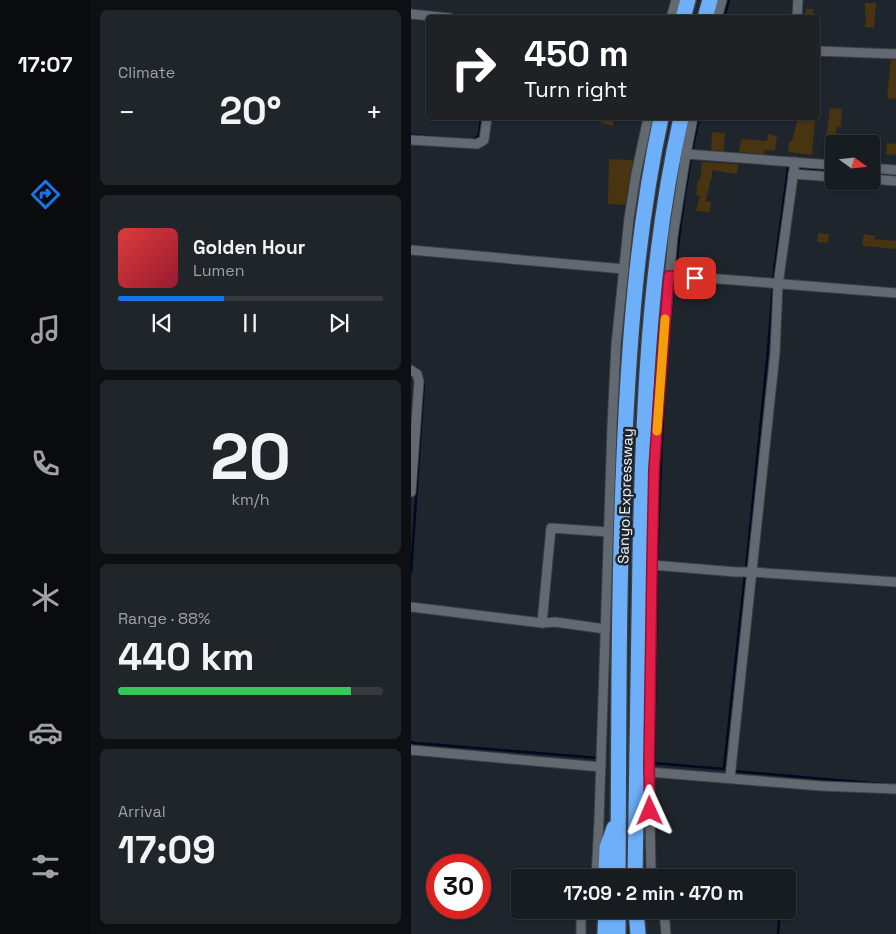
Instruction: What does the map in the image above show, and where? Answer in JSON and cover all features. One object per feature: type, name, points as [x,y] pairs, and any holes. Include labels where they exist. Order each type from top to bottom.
[{"type":"highway","points":[[684,15],[688,0]]},
{"type":"highway","points":[[706,15],[710,0]]},
{"type":"highway","name":"Sanyo Expressway","points":[[617,869],[620,600],[628,369],[637,268],[646,198],[661,120]]},
{"type":"highway","name":"Sanyo Expressway","points":[[635,869],[641,496],[647,380],[657,265],[666,200],[681,120]]},
{"type":"highway","points":[[606,869],[607,848],[618,815]]},
{"type":"highway","points":[[605,934],[606,919]]},
{"type":"highway","points":[[617,919],[618,934]]},
{"type":"highway","points":[[635,919],[636,934]]},
{"type":"street","points":[[672,15],[677,0]]},
{"type":"street","points":[[718,15],[722,0]]},
{"type":"street","points":[[797,15],[798,0]]},
{"type":"street","points":[[411,14],[426,16]]},
{"type":"street","points":[[820,51],[896,54]]},
{"type":"street","points":[[411,140],[477,144],[484,140],[487,120]]},
{"type":"street","points":[[596,869],[611,427],[629,218],[648,120]]},
{"type":"street","points":[[651,869],[649,766],[656,565],[654,470],[659,398],[673,276],[673,236],[689,155],[693,120]]},
{"type":"street","points":[[689,155],[794,168],[825,175]]},
{"type":"street","points":[[794,168],[825,166]]},
{"type":"street","points":[[730,773],[748,572],[775,353],[775,284],[794,168]]},
{"type":"street","points":[[880,169],[896,170]]},
{"type":"street","points":[[880,179],[896,180]]},
{"type":"street","points":[[411,250],[624,269]]},
{"type":"street","points":[[673,276],[896,293]]},
{"type":"street","points":[[411,370],[417,374],[419,381],[411,492]]},
{"type":"street","points":[[542,623],[551,528],[608,532]]},
{"type":"street","points":[[656,565],[896,582]]},
{"type":"street","points":[[411,607],[542,623],[555,622],[605,628]]},
{"type":"street","points":[[411,750],[601,761]]},
{"type":"street","points":[[649,766],[730,773],[821,786],[896,790]]},
{"type":"street","points":[[581,919],[581,934]]},
{"type":"street","points":[[665,919],[666,934]]},
{"type":"building","points":[[865,3],[876,3],[874,28],[865,27]]},
{"type":"building","points":[[806,9],[813,9],[813,15],[805,15]]},
{"type":"building","points":[[891,60],[896,60],[896,99],[887,98]]},
{"type":"building","points":[[830,108],[842,109],[841,127],[837,126],[836,135],[827,135]]},
{"type":"building","points":[[602,120],[614,120],[613,126],[601,123]]},
{"type":"building","points":[[797,120],[815,120],[812,155],[788,152],[789,141],[792,141]]},
{"type":"building","points":[[712,132],[725,133],[724,151],[711,150]]},
{"type":"building","points":[[768,134],[777,136],[775,151],[765,150],[764,154],[739,152],[741,139],[767,141]]},
{"type":"building","points":[[887,143],[896,144],[896,155],[886,154]]},
{"type":"building","points":[[609,159],[633,160],[625,205],[608,204]]},
{"type":"building","points":[[702,162],[738,164],[737,174],[712,170],[712,179],[706,201],[711,202],[710,212],[696,211],[700,196],[696,195]]},
{"type":"building","points":[[818,233],[829,234],[828,243],[817,242]]},
{"type":"building","points":[[864,234],[875,236],[874,239],[896,241],[896,249],[864,246],[862,244]]},
{"type":"waterway","points":[[725,15],[729,0]]},
{"type":"waterway","points":[[473,140],[479,135],[481,120]]},
{"type":"waterway","points":[[669,334],[684,198],[699,120]]},
{"type":"waterway","points":[[411,135],[445,138]]},
{"type":"waterway","points":[[773,280],[788,168],[825,170]]},
{"type":"waterway","points":[[880,174],[896,175]]},
{"type":"waterway","points":[[746,569],[773,286]]},
{"type":"waterway","points":[[411,573],[424,382],[422,378]]},
{"type":"waterway","points":[[657,563],[664,389]]},
{"type":"waterway","points":[[654,763],[657,569]]},
{"type":"waterway","points":[[641,762],[724,769],[745,574]]},
{"type":"waterway","points":[[411,742],[598,758]]},
{"type":"waterway","points":[[733,771],[882,784]]},
{"type":"waterway","points":[[778,934],[779,919]]},
{"type":"slow traffic","points":[[657,431],[665,319]]},
{"type":"route","points":[[650,811],[649,767],[654,470],[669,276],[695,278]]}]
